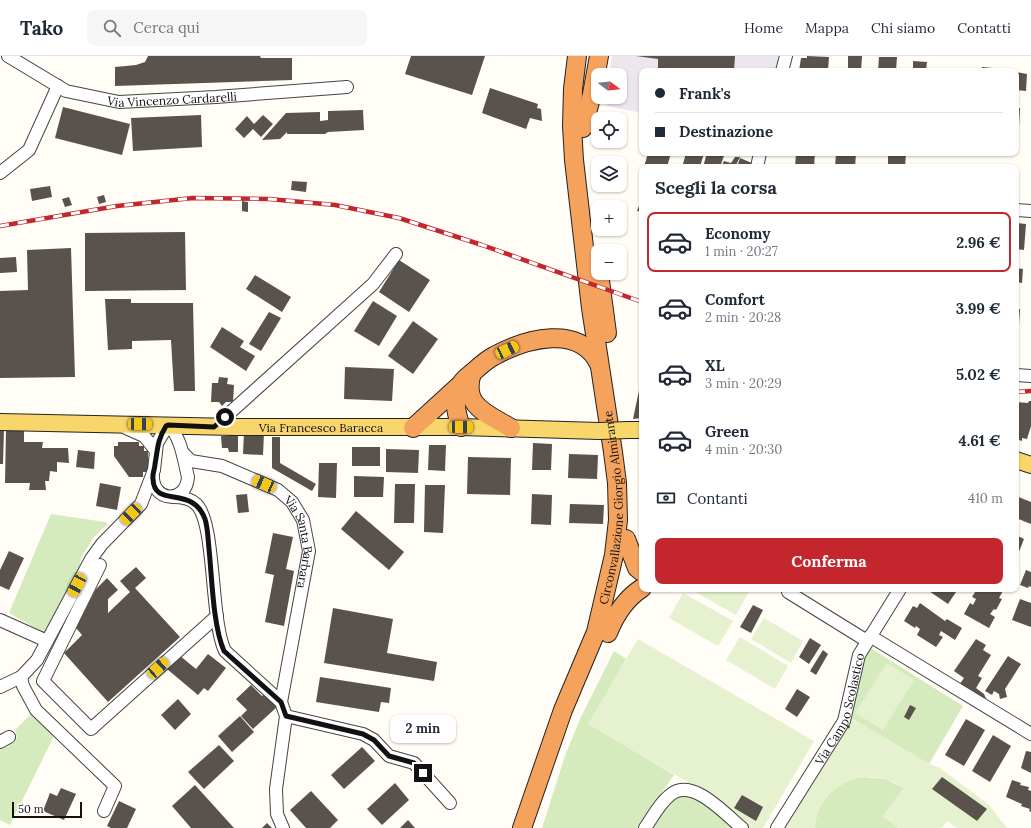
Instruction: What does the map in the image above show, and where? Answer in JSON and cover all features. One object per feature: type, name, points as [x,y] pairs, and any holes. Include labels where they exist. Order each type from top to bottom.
[{"type":"highway","points":[[564,56],[563,78],[572,105]]},
{"type":"highway","name":"Circonvallazione Giorgio Almirante","points":[[522,828],[563,710],[596,632],[614,555],[618,520],[617,483],[591,308],[577,195],[572,105],[577,56]]},
{"type":"highway","points":[[587,56],[583,90],[582,128],[595,244]]},
{"type":"highway","points":[[582,128],[592,94],[599,56]]},
{"type":"highway","name":"Circonvallazione Giorgio Almirante","points":[[533,828],[557,753],[608,633],[623,573],[628,497],[624,445],[600,280]]},
{"type":"highway","points":[[413,428],[467,384],[493,356],[520,344],[560,338],[578,329],[586,319],[591,308]]},
{"type":"highway","points":[[560,338],[577,342],[588,349],[597,360],[601,373]]},
{"type":"highway","points":[[461,427],[455,404],[467,384]]},
{"type":"highway","points":[[467,384],[473,402],[511,428]]},
{"type":"highway","points":[[626,540],[639,570]]},
{"type":"highway","points":[[608,633],[615,618],[626,601],[639,590]]},
{"type":"main road","name":"Via Francesco Baracca","points":[[0,422],[113,423],[214,427],[461,427],[599,431],[636,430]]},
{"type":"main road","points":[[1019,461],[1031,465]]},
{"type":"street","points":[[783,68],[786,56]]},
{"type":"street","name":"Via Vincenzo Cardarelli","points":[[15,58],[66,91],[119,102],[216,97],[347,87]]},
{"type":"street","points":[[0,173],[29,150],[58,86]]},
{"type":"street","points":[[1019,210],[1031,211]]},
{"type":"street","points":[[214,427],[373,284],[396,254]]},
{"type":"street","points":[[1019,375],[1031,376]]},
{"type":"street","points":[[113,423],[139,432],[148,440],[156,451]]},
{"type":"street","points":[[141,504],[169,496],[183,491],[188,482],[177,438],[168,425],[159,437],[153,474],[154,484],[160,493],[169,496],[189,500],[197,505],[205,520],[221,644],[224,651],[281,702],[286,716],[276,789],[277,814],[283,828]]},
{"type":"street","points":[[182,454],[185,441],[195,426]]},
{"type":"street","name":"Via Santa Barbara","points":[[182,454],[191,461],[222,466],[278,490],[292,502],[303,520],[309,551],[281,702]]},
{"type":"street","points":[[0,687],[21,677],[37,660],[91,559],[102,544],[141,504],[153,474]]},
{"type":"street","points":[[100,565],[43,681],[91,729],[217,616]]},
{"type":"street","points":[[791,592],[1031,734]]},
{"type":"street","name":"Via Campo Scolastico","points":[[777,828],[844,721],[859,655],[898,592]]},
{"type":"street","points":[[0,620],[47,641]]},
{"type":"street","points":[[21,677],[23,686],[36,710],[98,772],[115,786],[104,811]]},
{"type":"street","points":[[286,716],[363,734],[374,740],[389,756],[414,763],[450,803]]},
{"type":"street","points":[[645,828],[668,796],[677,791],[686,790],[698,792],[742,828]]},
{"type":"shaded area","points":[[612,56],[779,56],[776,68],[639,68],[639,112],[607,106],[607,104],[627,104],[627,68],[610,68]]},
{"type":"green space","points":[[51,514],[105,522],[108,524],[94,537],[82,556],[79,568],[44,633],[9,613]]},
{"type":"green space","points":[[695,592],[749,592],[736,615]]},
{"type":"green space","points":[[683,593],[733,621],[718,646],[669,618]]},
{"type":"green space","points":[[764,618],[803,641],[791,663],[751,639]]},
{"type":"green space","points":[[740,637],[788,666],[775,689],[726,660]]},
{"type":"green space","points":[[638,639],[814,741],[763,828],[750,828],[739,822],[718,800],[588,724]]},
{"type":"green space","points":[[869,647],[963,706],[929,764],[851,718],[856,697],[859,671]]},
{"type":"green space","points":[[614,651],[626,659],[589,724],[674,775],[637,828],[542,828],[565,756],[580,719]]},
{"type":"green space","points":[[887,663],[914,680],[883,730],[855,713]]},
{"type":"green space","points":[[32,713],[53,736],[53,738],[10,825],[0,820],[0,748],[17,738],[15,730]]},
{"type":"green space","points":[[851,718],[929,764],[940,768],[988,804],[1007,828],[957,828],[947,821],[942,828],[899,828],[883,816],[903,788],[890,781],[875,777],[861,778],[847,782],[835,789],[825,799],[818,812],[815,828],[786,828]]},
{"type":"green space","points":[[862,777],[885,779],[904,788],[883,816],[899,828],[815,828],[819,809],[829,794],[844,783]]},
{"type":"green space","points":[[686,789],[742,828],[645,828],[669,796]]},
{"type":"building","points":[[148,56],[260,56],[261,58],[292,58],[292,80],[115,86],[115,67],[136,65],[145,62]]},
{"type":"building","points":[[411,56],[485,56],[472,95],[405,74]]},
{"type":"building","points":[[636,56],[735,56],[734,68],[658,68],[658,59]]},
{"type":"building","points":[[807,56],[829,57],[828,68],[799,68],[801,58],[807,58]]},
{"type":"building","points":[[848,56],[862,56],[861,68],[848,68]]},
{"type":"building","points":[[879,57],[897,57],[896,68],[878,68]]},
{"type":"building","points":[[913,61],[927,62],[926,68],[913,68]]},
{"type":"building","points":[[1019,73],[1027,74],[1026,91],[1019,90]]},
{"type":"building","points":[[490,88],[538,104],[537,108],[541,109],[542,121],[530,118],[526,129],[482,113]]},
{"type":"building","points":[[63,107],[130,124],[122,155],[55,138]]},
{"type":"building","points":[[363,110],[364,130],[328,132],[325,134],[287,134],[287,132],[280,139],[262,140],[286,113],[320,112],[320,121],[328,120],[328,111]]},
{"type":"building","points":[[201,115],[202,147],[133,151],[131,118]]},
{"type":"building","points":[[263,115],[273,124],[261,137],[253,129],[244,138],[235,129],[247,116],[254,124]]},
{"type":"building","points":[[647,156],[670,156],[668,164],[645,164]]},
{"type":"building","points":[[685,156],[703,156],[701,164],[683,164]]},
{"type":"building","points":[[706,156],[724,156],[721,164],[704,164]]},
{"type":"building","points":[[796,156],[815,156],[814,164],[795,164]]},
{"type":"building","points":[[836,156],[856,156],[855,164],[835,164]]},
{"type":"building","points":[[888,156],[906,156],[905,164],[888,164]]},
{"type":"building","points":[[735,157],[740,157],[736,164],[722,164],[724,161],[731,163]]},
{"type":"building","points":[[740,158],[752,163],[752,164],[738,164]]},
{"type":"building","points":[[292,181],[307,182],[306,192],[291,190]]},
{"type":"building","points":[[50,186],[52,197],[32,201],[30,189]]},
{"type":"building","points":[[104,195],[106,202],[99,204],[97,197]]},
{"type":"building","points":[[69,197],[72,205],[65,207],[62,199]]},
{"type":"building","points":[[242,201],[248,202],[248,212],[242,211]]},
{"type":"building","points":[[1019,223],[1026,224],[1024,250],[1019,249]]},
{"type":"building","points":[[185,232],[186,290],[85,291],[85,233]]},
{"type":"building","points":[[71,248],[75,377],[0,378],[0,291],[28,290],[27,250]]},
{"type":"building","points":[[16,257],[17,272],[0,273],[0,258]]},
{"type":"building","points":[[399,260],[430,280],[409,312],[379,292]]},
{"type":"building","points":[[1019,268],[1023,269],[1022,283],[1019,282]]},
{"type":"building","points":[[255,275],[291,297],[282,312],[246,289]]},
{"type":"building","points":[[105,299],[131,299],[131,303],[193,303],[195,391],[174,391],[171,340],[132,341],[132,349],[108,350]]},
{"type":"building","points":[[373,301],[397,316],[379,346],[354,331]]},
{"type":"building","points":[[269,312],[281,318],[261,351],[249,344]]},
{"type":"building","points":[[413,321],[438,339],[413,374],[388,356]]},
{"type":"building","points":[[222,327],[244,341],[240,347],[255,356],[246,371],[210,347]]},
{"type":"building","points":[[345,367],[394,369],[392,401],[344,399]]},
{"type":"building","points":[[219,377],[228,378],[227,384],[234,385],[233,402],[226,402],[222,406],[219,402],[211,402],[212,383],[218,383]]},
{"type":"building","points":[[639,390],[639,418],[633,419]]},
{"type":"building","points":[[1031,401],[1031,426],[1027,439],[1022,438],[1022,441],[1019,440],[1019,402],[1028,403]]},
{"type":"building","points":[[0,429],[4,429],[3,464],[0,464]]},
{"type":"building","points":[[6,430],[24,431],[24,442],[43,442],[42,448],[68,448],[69,463],[57,462],[57,472],[50,471],[49,481],[45,481],[46,490],[29,490],[30,483],[5,483]]},
{"type":"building","points":[[238,431],[238,452],[229,452],[228,448],[222,448],[221,436],[228,436],[228,432]]},
{"type":"building","points":[[244,432],[264,433],[263,455],[243,454]]},
{"type":"building","points":[[272,437],[280,437],[280,463],[316,484],[312,491],[272,468]]},
{"type":"building","points":[[118,442],[139,442],[139,446],[144,446],[144,451],[148,451],[148,472],[143,472],[143,477],[129,477],[114,456],[114,446],[118,446]]},
{"type":"building","points":[[533,443],[552,444],[551,470],[532,470]]},
{"type":"building","points":[[429,445],[446,445],[445,471],[428,470]]},
{"type":"building","points":[[352,447],[380,447],[380,466],[352,466]]},
{"type":"building","points":[[386,449],[419,450],[418,473],[386,472]]},
{"type":"building","points":[[78,450],[95,452],[94,469],[76,467]]},
{"type":"building","points":[[569,454],[598,455],[597,479],[568,478]]},
{"type":"building","points":[[468,457],[511,458],[510,495],[467,494]]},
{"type":"building","points":[[319,463],[337,463],[336,498],[318,497]]},
{"type":"building","points":[[354,476],[384,477],[383,497],[354,497]]},
{"type":"building","points":[[100,483],[121,487],[117,510],[96,506]]},
{"type":"building","points":[[395,484],[415,484],[414,523],[394,523]]},
{"type":"building","points":[[425,485],[445,485],[443,533],[424,532]]},
{"type":"building","points":[[247,494],[249,512],[238,513],[236,495]]},
{"type":"building","points":[[532,494],[552,495],[551,525],[531,524]]},
{"type":"building","points":[[1019,497],[1031,502],[1031,524],[1019,519]]},
{"type":"building","points":[[570,504],[604,505],[603,524],[569,523]]},
{"type":"building","points":[[356,511],[404,552],[389,570],[341,529]]},
{"type":"building","points":[[273,533],[293,537],[286,569],[294,571],[284,626],[265,622],[274,575],[265,573]]},
{"type":"building","points":[[1019,536],[1024,539],[1019,552]]},
{"type":"building","points":[[9,551],[24,558],[9,590],[0,586],[0,570]]},
{"type":"building","points":[[136,567],[146,578],[135,588],[180,637],[108,702],[64,653],[82,635],[76,628],[96,589],[107,578],[118,590],[108,599],[108,613],[130,592],[120,581]]},
{"type":"building","points":[[1026,570],[1031,572],[1031,587],[1029,586],[1028,588],[1020,585]]},
{"type":"building","points":[[930,592],[956,592],[948,604]]},
{"type":"building","points":[[975,592],[1002,592],[999,598],[1002,599],[996,610],[994,609],[990,614],[995,617],[989,628],[964,614],[970,603],[973,605],[976,599],[972,597]]},
{"type":"building","points":[[1020,599],[1031,603],[1031,627],[1012,620]]},
{"type":"building","points":[[920,603],[945,621],[947,619],[962,628],[955,640],[941,631],[939,635],[943,637],[936,647],[917,635],[920,629],[916,626],[915,628],[904,621],[913,606],[917,608]]},
{"type":"building","points":[[753,605],[763,610],[751,633],[740,627]]},
{"type":"building","points":[[333,608],[393,619],[387,653],[437,662],[434,681],[324,663]]},
{"type":"building","points":[[810,638],[821,645],[809,664],[799,657]]},
{"type":"building","points":[[976,639],[986,645],[983,650],[991,655],[978,676],[982,678],[976,688],[984,694],[987,701],[959,685],[964,678],[954,671]]},
{"type":"building","points":[[823,650],[828,654],[816,675],[810,671]]},
{"type":"building","points":[[208,654],[226,668],[208,691],[204,688],[198,695],[167,669],[179,655],[196,669]]},
{"type":"building","points":[[1008,656],[1021,664],[1005,689],[1007,697],[1000,699],[999,694],[994,691],[992,695],[985,691]]},
{"type":"building","points":[[320,677],[391,688],[389,703],[381,702],[379,712],[316,702]]},
{"type":"building","points":[[251,685],[262,696],[266,693],[278,706],[253,729],[241,716],[247,710],[236,699]]},
{"type":"building","points":[[797,689],[810,697],[797,717],[785,709]]},
{"type":"building","points":[[178,699],[191,714],[175,730],[161,715]]},
{"type":"building","points":[[910,705],[916,708],[909,720],[904,717]]},
{"type":"building","points":[[240,716],[254,732],[232,752],[218,736]]},
{"type":"building","points":[[966,719],[985,730],[964,766],[945,755]]},
{"type":"building","points":[[993,735],[1011,746],[990,782],[972,771]]},
{"type":"building","points":[[219,745],[234,761],[204,789],[188,772]]},
{"type":"building","points":[[362,747],[375,761],[344,789],[331,775]]},
{"type":"building","points":[[1026,751],[1031,752],[1031,773],[1021,768]]},
{"type":"building","points":[[942,777],[987,809],[977,821],[932,789]]},
{"type":"building","points":[[1012,780],[1021,783],[1020,785],[1029,787],[1028,790],[1031,791],[1031,812],[1029,811],[1030,809],[1021,806],[1022,804],[1006,797]]},
{"type":"building","points":[[395,783],[409,800],[382,825],[367,809]]},
{"type":"building","points":[[195,785],[234,828],[191,828],[172,806]]},
{"type":"building","points":[[61,788],[76,794],[64,820],[43,811],[50,793],[57,796]]},
{"type":"building","points":[[311,791],[338,820],[330,828],[306,828],[290,810]]},
{"type":"building","points":[[742,795],[763,807],[756,821],[734,808]]},
{"type":"building","points":[[119,801],[136,809],[127,828],[111,828],[107,826]]},
{"type":"building","points":[[408,820],[415,828],[400,828]]},
{"type":"building","points":[[267,823],[272,828],[262,828]]},
{"type":"railway","points":[[0,226],[117,206],[193,198],[269,199],[335,205],[399,218],[482,245],[639,301]]},
{"type":"railway","points":[[1019,392],[1031,391]]},
{"type":"route","points":[[225,417],[214,427],[166,426],[157,443],[156,460],[152,479],[156,489],[164,496],[181,497],[197,505],[205,520],[221,644],[224,651],[281,702],[286,716],[363,734],[374,740],[389,756],[414,763],[423,773]]}]
